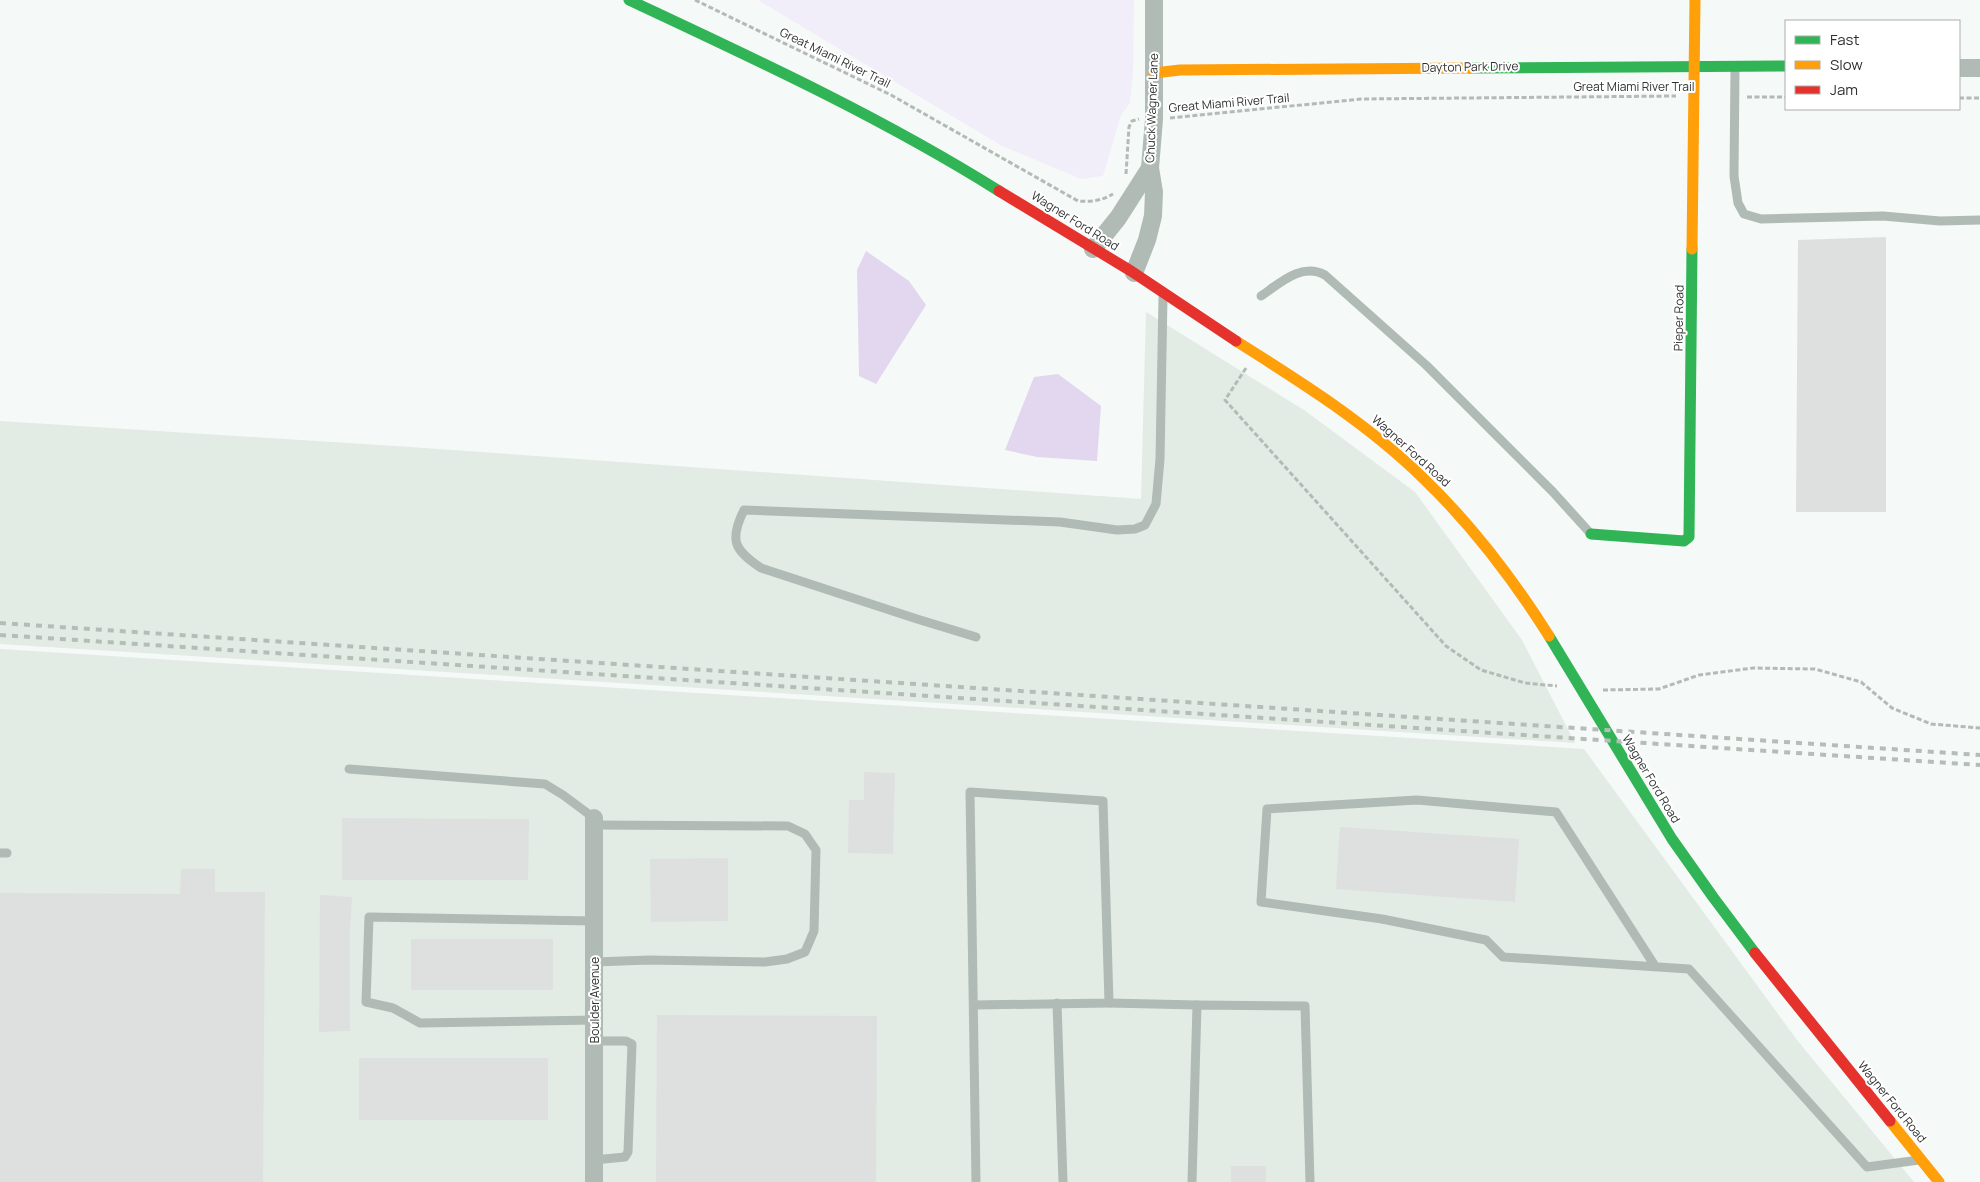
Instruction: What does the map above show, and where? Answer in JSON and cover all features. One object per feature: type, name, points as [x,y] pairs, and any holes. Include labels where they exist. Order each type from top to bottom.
[{"type":"main road","name":"Wagner Ford Road","points":[[629,0],[757,60],[890,126],[979,178],[1134,273],[1163,294],[1318,394],[1413,467],[1451,506],[1497,561],[1542,626],[1693,870],[1742,936],[1939,1182]]},
{"type":"main road","name":"Pieper Road","points":[[1591,534],[1684,540],[1689,537],[1695,0]]},
{"type":"main road","name":"Dayton Park Drive","points":[[1154,73],[1199,70],[1785,66]]},
{"type":"street","name":"Chuck Wagner Lane","points":[[1134,273],[1147,240],[1153,216],[1154,192],[1150,168],[1154,119],[1154,0]]},
{"type":"street","points":[[1960,68],[1980,68]]},
{"type":"street","points":[[1093,249],[1118,218],[1150,168]]},
{"type":"street","name":"Boulder Avenue","points":[[594,822],[594,1182]]},
{"type":"lane","points":[[1735,66],[1734,176],[1738,203],[1744,214],[1760,219],[1883,216],[1940,221],[1980,220]]},
{"type":"lane","points":[[1261,296],[1301,272],[1317,270],[1325,275],[1426,365],[1553,492],[1591,534]]},
{"type":"lane","points":[[976,637],[761,568],[748,559],[740,550],[735,539],[737,525],[744,510],[1060,522],[1117,530],[1136,530],[1145,525],[1156,504],[1159,477],[1163,294]]},
{"type":"lane","points":[[349,769],[545,784],[563,795],[594,822],[788,826],[806,834],[816,850],[814,931],[805,952],[787,959],[765,962],[648,960],[595,962]]},
{"type":"lane","points":[[976,1182],[970,792],[1103,801],[1109,1003]]},
{"type":"lane","points":[[1655,966],[1556,812],[1418,800],[1267,810],[1261,902],[1382,919],[1486,940],[1503,957],[1689,969],[1867,1167],[1921,1160]]},
{"type":"lane","points":[[594,921],[369,917],[366,1002],[393,1008],[420,1023],[595,1020]]},
{"type":"lane","points":[[1057,1003],[1064,1182]]},
{"type":"lane","points":[[974,1005],[1109,1003],[1305,1006],[1310,1182]]},
{"type":"lane","points":[[1192,1182],[1197,1005]]},
{"type":"lane","points":[[594,1160],[625,1157],[628,1152],[632,1044],[626,1041],[595,1041]]},
{"type":"path","name":"Great Miami River Trail","points":[[694,0],[891,96],[1078,201],[1091,202],[1104,199],[1116,192]]},
{"type":"path","name":"Great Miami River Trail","points":[[1123,182],[1126,173],[1129,127],[1132,121],[1137,119],[1154,119],[1361,99],[1527,96],[1694,96]]},
{"type":"path","points":[[1734,96],[1785,97]]},
{"type":"path","points":[[1960,98],[1980,98]]},
{"type":"shaded area","points":[[758,0],[1134,0],[1133,73],[1130,103],[1121,115],[1103,176],[1081,179],[1002,146]]},
{"type":"shaded area","points":[[866,251],[909,281],[926,305],[876,384],[859,376],[857,270]]},
{"type":"shaded area","points":[[1146,312],[1304,410],[1415,492],[1522,640],[1575,743],[0,644],[0,421],[410,447],[1141,499]]},
{"type":"shaded area","points":[[1058,374],[1101,406],[1097,461],[1037,457],[1005,450],[1034,377]]},
{"type":"shaded area","points":[[0,649],[1584,749],[1797,1040],[1914,1182],[0,1182]]},
{"type":"building","points":[[1886,237],[1886,512],[1796,512],[1798,240]]},
{"type":"building","points":[[864,772],[895,773],[893,854],[848,853],[849,800],[864,800]]},
{"type":"building","points":[[342,818],[529,819],[528,880],[342,880]]},
{"type":"building","points":[[1340,827],[1519,839],[1515,902],[1336,889]]},
{"type":"building","points":[[728,858],[728,921],[651,922],[650,859]]},
{"type":"building","points":[[181,869],[215,869],[215,892],[265,892],[263,1182],[0,1182],[0,893],[180,894]]},
{"type":"building","points":[[320,895],[352,897],[350,1031],[319,1032]]},
{"type":"building","points":[[411,939],[553,939],[553,990],[411,990]]},
{"type":"building","points":[[657,1015],[877,1016],[876,1182],[656,1182]]},
{"type":"building","points":[[359,1058],[548,1058],[548,1120],[359,1120]]},
{"type":"building","points":[[1231,1166],[1266,1166],[1266,1182],[1231,1182]]},
{"type":"railway","points":[[0,623],[1980,755]]},
{"type":"railway","points":[[0,635],[1980,765]]},
{"type":"traffic: fast","points":[[629,0],[817,90],[909,138],[999,191]]},
{"type":"traffic: fast","points":[[1470,68],[1785,66]]},
{"type":"traffic: fast","points":[[1591,534],[1684,541],[1689,537],[1692,249]]},
{"type":"traffic: fast","points":[[1549,636],[1672,839],[1755,953]]},
{"type":"traffic: slow","points":[[1692,249],[1695,0]]},
{"type":"traffic: slow","points":[[1154,73],[1180,70],[1470,68]]},
{"type":"traffic: slow","points":[[1236,341],[1309,388],[1357,422],[1402,458],[1458,514],[1491,553],[1549,636]]},
{"type":"traffic: slow","points":[[1890,1121],[1939,1182]]},
{"type":"traffic: jam","points":[[999,191],[1131,271],[1236,341]]},
{"type":"traffic: jam","points":[[1755,953],[1890,1121]]}]
